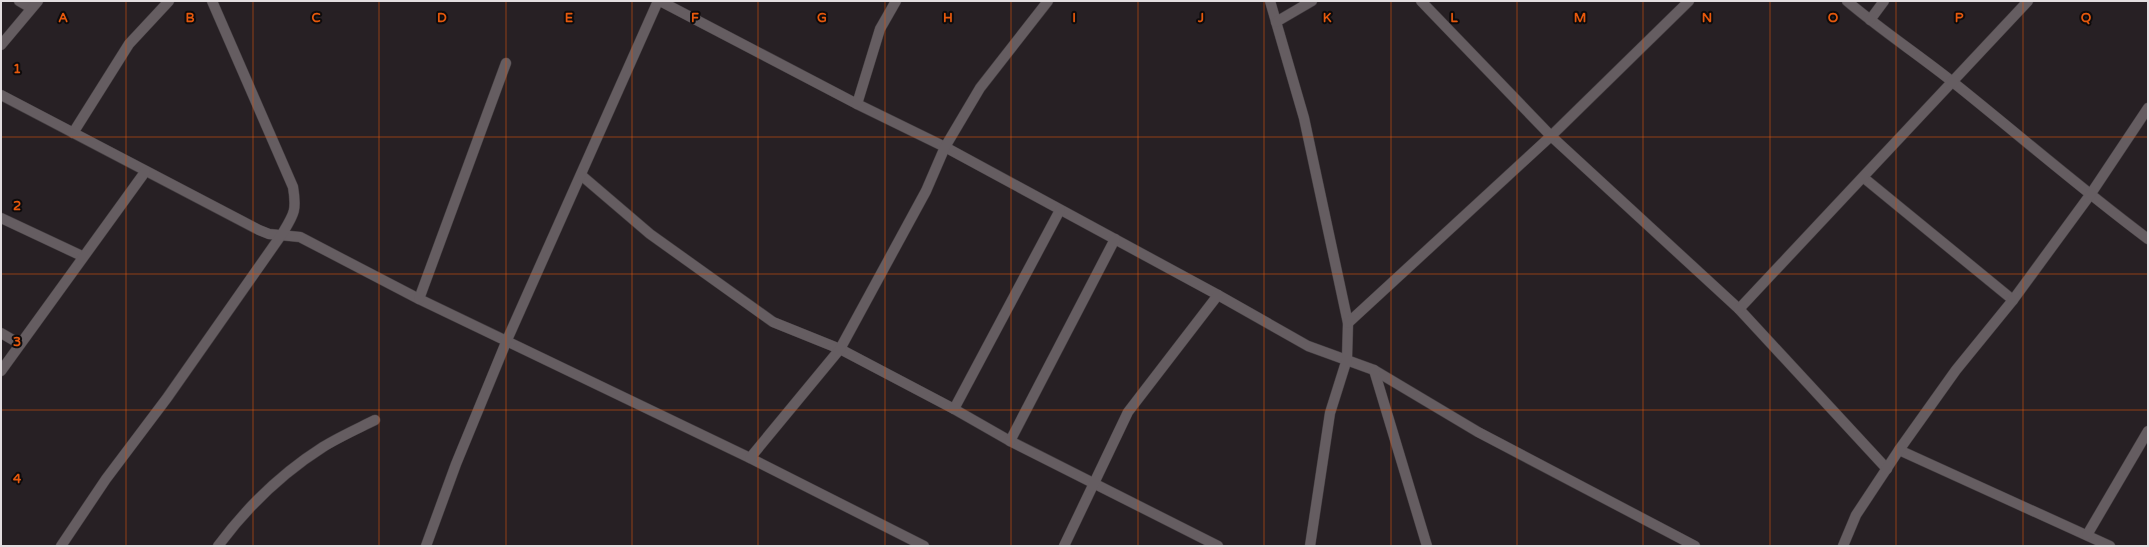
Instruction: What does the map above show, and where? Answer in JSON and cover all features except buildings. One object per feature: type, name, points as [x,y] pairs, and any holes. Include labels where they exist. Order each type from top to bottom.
[{"type":"street","points":[[1,45],[34,4],[19,1]]},
{"type":"street","points":[[73,133],[129,44],[169,1]]},
{"type":"street","points":[[61,546],[106,479],[167,398],[282,234],[294,214],[295,202],[293,187],[212,1]]},
{"type":"street","points":[[426,546],[456,464],[507,340],[659,1],[857,104],[945,147],[1218,295],[1308,346],[1374,370],[1478,432],[1695,546]]},
{"type":"street","points":[[857,104],[880,29],[896,1]]},
{"type":"street","points":[[750,458],[840,348],[926,191],[945,147],[980,88],[1048,1]]},
{"type":"street","points":[[1270,1],[1304,118],[1348,323],[1347,359],[1330,413],[1310,546]]},
{"type":"street","points":[[1276,22],[1312,1]]},
{"type":"street","points":[[1421,1],[1551,136],[1739,309],[1887,469]]},
{"type":"street","points":[[1348,323],[1551,136],[1689,1]]},
{"type":"street","points":[[1847,1],[1953,82],[2090,195],[2148,239]]},
{"type":"street","points":[[1870,20],[1884,1]]},
{"type":"street","points":[[1739,309],[1864,178],[2028,1]]},
{"type":"street","points":[[419,299],[506,63]]},
{"type":"street","points":[[1,95],[145,172],[259,230],[269,234],[282,234],[300,237],[419,299],[750,458],[924,546]]},
{"type":"street","points":[[1843,546],[1856,515],[1899,450],[1956,370],[2013,300],[2090,195],[2148,108]]},
{"type":"street","points":[[1,371],[82,256],[145,172]]},
{"type":"street","points":[[581,175],[650,234],[773,322],[840,348],[1010,441],[1218,546]]},
{"type":"street","points":[[1864,178],[2013,300]]},
{"type":"street","points":[[954,409],[1060,210]]},
{"type":"street","points":[[1,218],[82,256]]},
{"type":"street","points":[[1010,441],[1115,239]]},
{"type":"street","points":[[1064,546],[1128,412],[1218,295]]},
{"type":"street","points":[[1,333],[20,344]]},
{"type":"street","points":[[1374,370],[1427,546]]},
{"type":"street","points":[[218,546],[254,502],[292,469],[323,447],[374,420]]},
{"type":"street","points":[[2086,535],[2148,431]]},
{"type":"street","points":[[1899,450],[2110,546]]}]
